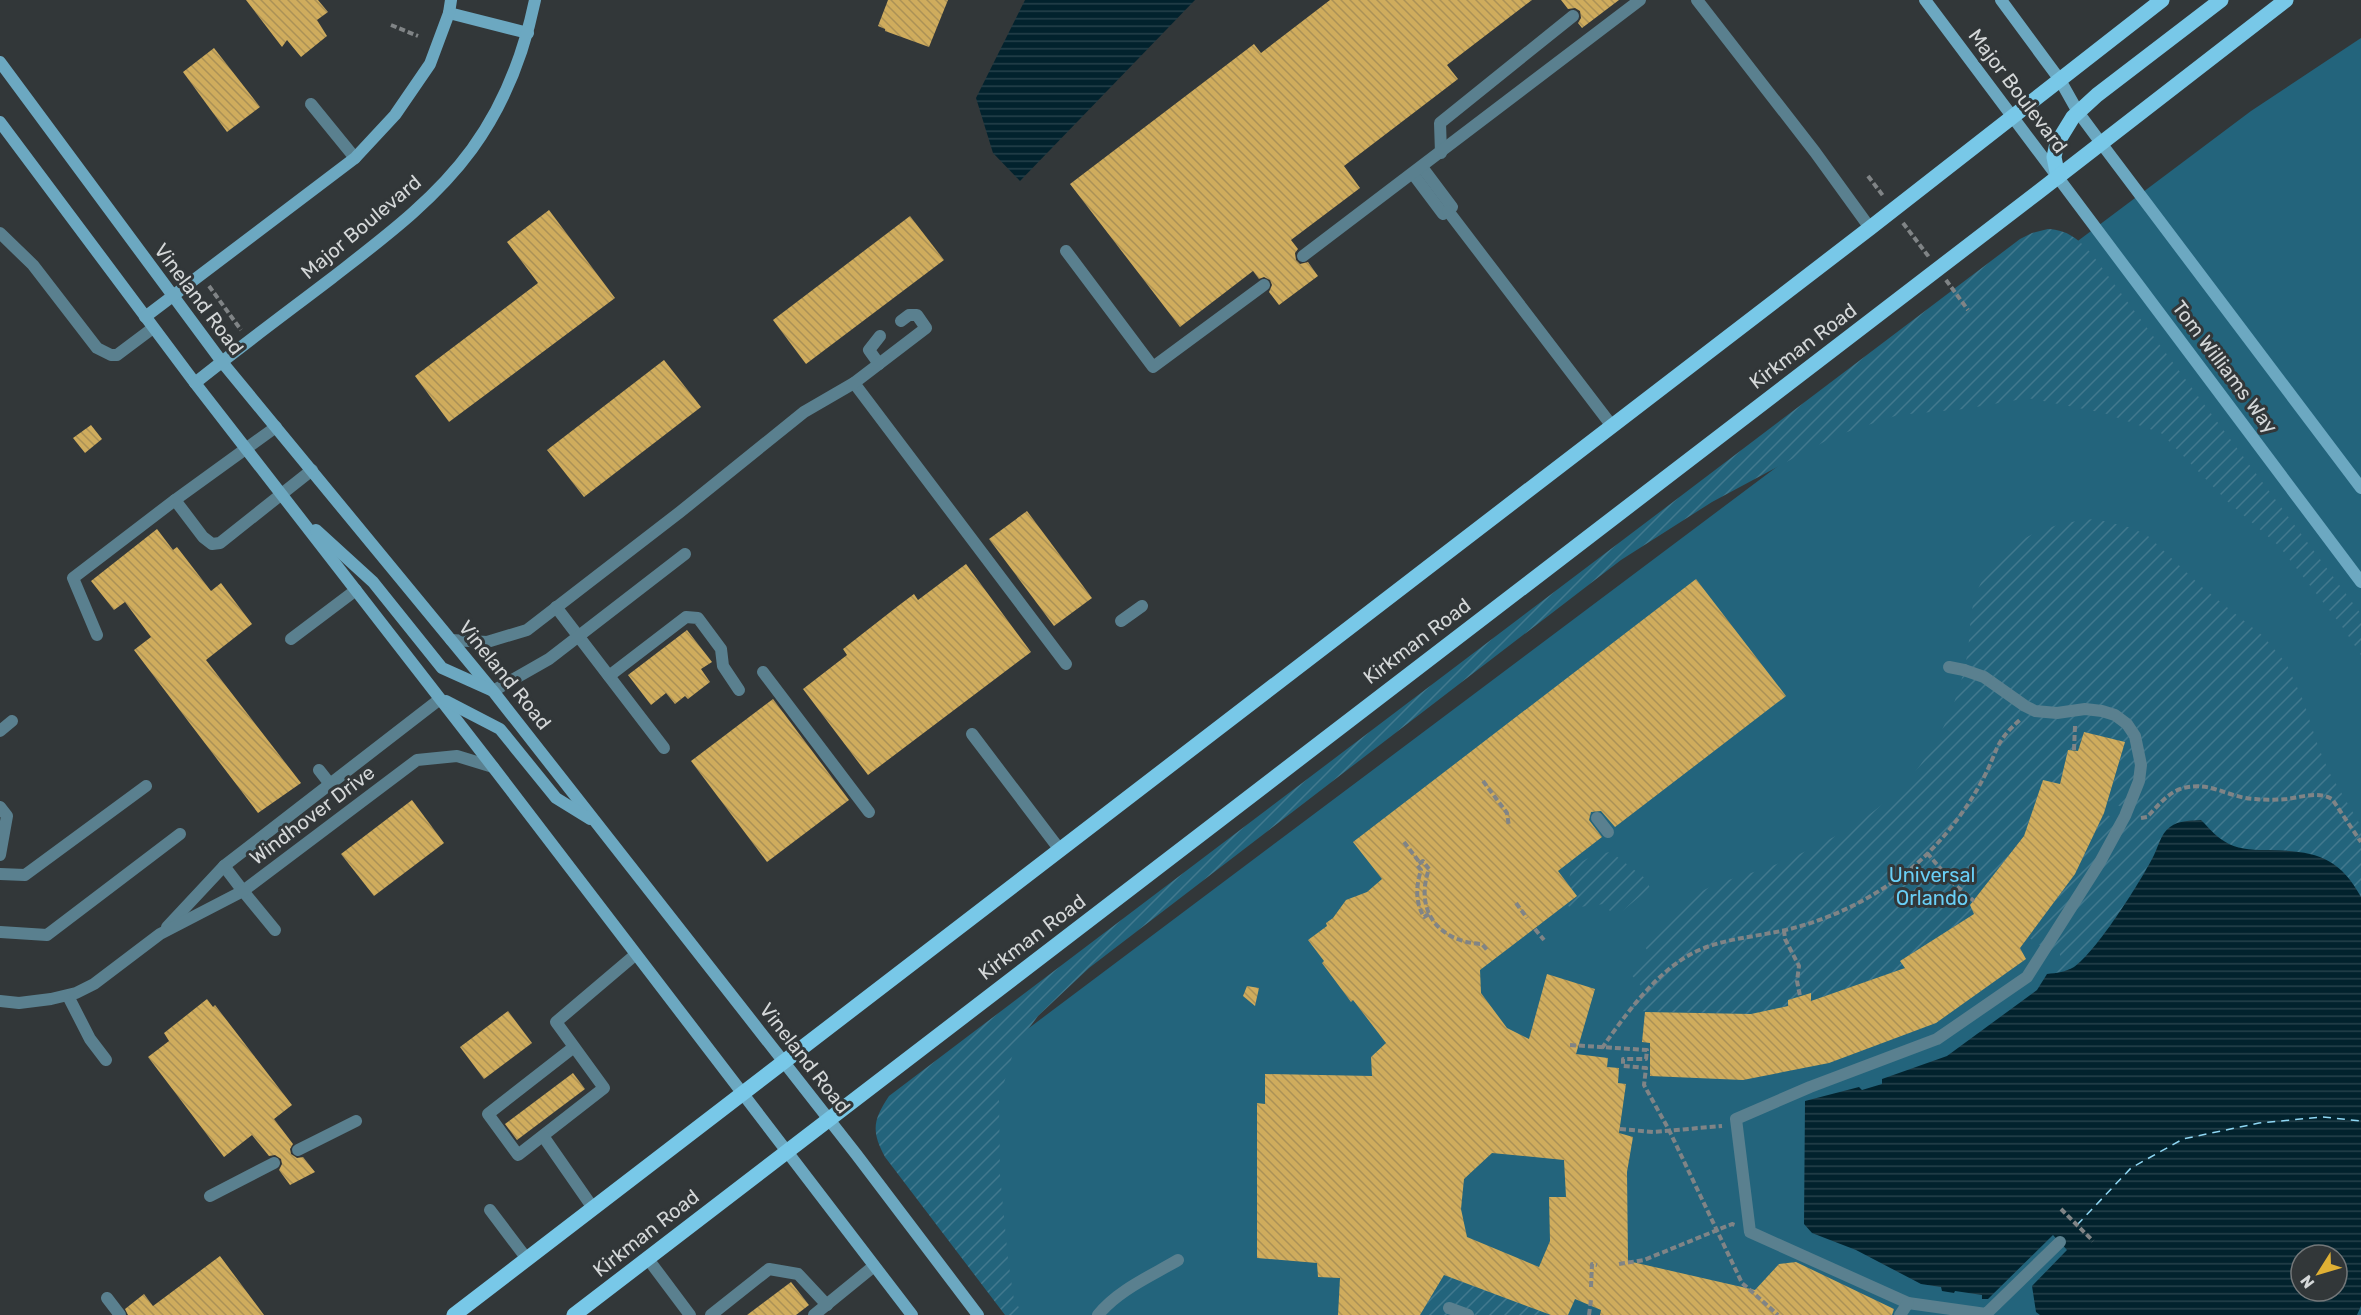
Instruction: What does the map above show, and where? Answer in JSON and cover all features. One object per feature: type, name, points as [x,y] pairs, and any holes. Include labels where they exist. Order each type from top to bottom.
[{"type":"main road","points":[[454,1315],[1870,228],[2162,0]]},
{"type":"main road","points":[[2058,177],[2054,157],[2057,143],[2065,127],[2078,112],[2221,0]]},
{"type":"main road","name":"Kirkman Road","points":[[574,1315],[2286,0]]},
{"type":"street","points":[[0,234],[33,265],[97,348],[117,355],[172,297],[356,158],[395,115],[430,64],[449,13],[451,0]]},
{"type":"street","name":"Major Boulevard","points":[[195,384],[388,235],[439,188],[472,148],[506,93],[528,33],[535,0]]},
{"type":"street","points":[[1303,256],[1418,171],[1640,0]]},
{"type":"street","points":[[1697,0],[1815,152],[1870,228]]},
{"type":"street","name":"Major Boulevard","points":[[1925,0],[2058,177]]},
{"type":"street","name":"Major Boulevard","points":[[2001,0],[2060,80],[2078,112],[2101,143]]},
{"type":"street","points":[[449,13],[528,33]]},
{"type":"street","points":[[1441,153],[1440,123],[1573,16]]},
{"type":"street","name":"Vineland Road","points":[[0,62],[222,362],[493,691],[829,1119],[978,1315]]},
{"type":"street","points":[[311,104],[356,158]]},
{"type":"street","points":[[0,122],[195,384],[493,767],[912,1315]]},
{"type":"street","name":"Tom Williams Way","points":[[2101,143],[2361,488]]},
{"type":"street","points":[[1418,171],[1612,426]]},
{"type":"street","name":"Tom Williams Way","points":[[2058,177],[2361,582]]},
{"type":"street","points":[[1066,251],[1153,367],[1263,285]]},
{"type":"street","points":[[451,640],[487,642],[527,630],[680,512],[804,412],[854,383],[926,328],[917,315],[909,315],[901,321]]},
{"type":"street","points":[[879,364],[869,350],[880,336]]},
{"type":"street","points":[[854,383],[1066,664]]},
{"type":"street","points":[[97,635],[73,578],[276,427]]},
{"type":"street","points":[[175,500],[203,537],[212,544],[220,543],[312,470]]},
{"type":"street","points":[[291,507],[373,582],[441,668],[493,691],[549,659],[685,554]]},
{"type":"street","points":[[291,639],[356,590]]},
{"type":"street","points":[[1121,621],[1142,606]]},
{"type":"street","points":[[556,607],[664,748]]},
{"type":"street","points":[[609,676],[686,617],[698,618],[721,649],[723,666],[740,690]]},
{"type":"street","points":[[1949,667],[1984,677],[2035,711],[2056,712],[2085,709],[2115,715],[2127,724],[2135,736],[2140,765],[2139,781],[2126,816],[2100,862],[2027,977],[1937,1039],[1810,1087],[1736,1119],[1750,1232],[1908,1303],[1989,1315],[2060,1242]]},
{"type":"street","points":[[763,672],[869,812]]},
{"type":"street","points":[[440,699],[500,729],[556,798],[598,825]]},
{"type":"street","name":"Windhover Drive","points":[[0,1001],[36,1002],[68,996],[94,984],[160,934],[224,866],[440,699]]},
{"type":"street","points":[[0,731],[12,722]]},
{"type":"street","points":[[972,734],[1060,849]]},
{"type":"street","name":"Windhover Drive","points":[[160,934],[243,891],[417,760],[457,756],[493,767]]},
{"type":"street","points":[[319,770],[330,784]]},
{"type":"street","points":[[0,874],[26,875],[146,786]]},
{"type":"street","points":[[0,807],[7,816],[0,855]]},
{"type":"street","points":[[1597,818],[1608,832]]},
{"type":"street","points":[[0,932],[47,935],[180,834]]},
{"type":"street","points":[[224,866],[275,930]]},
{"type":"street","points":[[573,1047],[488,1114],[518,1155],[604,1088],[556,1022],[635,955]]},
{"type":"street","points":[[68,996],[90,1039],[106,1060]]},
{"type":"street","points":[[298,1150],[356,1121]]},
{"type":"street","points":[[543,1136],[594,1208]]},
{"type":"street","points":[[210,1196],[274,1163]]},
{"type":"street","points":[[490,1210],[527,1259]]},
{"type":"street","points":[[648,1258],[690,1315]]},
{"type":"street","points":[[1098,1315],[1129,1289],[1178,1260]]},
{"type":"street","points":[[814,1315],[874,1266]]},
{"type":"street","points":[[711,1315],[768,1269],[798,1274],[827,1305]]},
{"type":"street","points":[[107,1298],[120,1315]]},
{"type":"street","points":[[1900,1315],[1908,1303]]},
{"type":"street","points":[[1449,1308],[1468,1315]]},
{"type":"path","points":[[391,25],[418,36]]},
{"type":"path","points":[[1868,176],[1890,205]]},
{"type":"path","points":[[1897,214],[1932,262]]},
{"type":"path","points":[[1940,272],[1968,310]]},
{"type":"path","points":[[209,286],[242,330]]},
{"type":"path","points":[[2073,710],[2074,750]]},
{"type":"path","points":[[1602,1048],[1643,995],[1695,951],[1721,942],[1784,930],[1839,913],[1862,901],[1908,870],[1943,836],[1973,795],[2001,738],[2023,718],[2035,711]]},
{"type":"path","points":[[1483,781],[1507,813],[1509,827]]},
{"type":"path","points":[[2126,816],[2138,819],[2147,817],[2173,792],[2183,788],[2212,786],[2239,797],[2252,799],[2326,795],[2332,799],[2361,842]]},
{"type":"path","points":[[1404,842],[1420,863],[1417,865],[1421,870],[1418,900],[1424,917],[1429,914],[1447,934],[1463,942],[1482,944],[1487,950]]},
{"type":"path","points":[[1927,853],[1953,883],[1974,901]]},
{"type":"path","points":[[1516,903],[1527,918]]},
{"type":"path","points":[[1535,928],[1544,940]]},
{"type":"path","points":[[1784,930],[1785,939],[1799,966],[1797,981],[1800,996]]},
{"type":"path","points":[[1570,1045],[1647,1050],[1646,1059],[1623,1059],[1623,1066],[1646,1068],[1644,1085],[1669,1130],[1742,1283],[1778,1315]]},
{"type":"path","points":[[1620,1129],[1653,1132],[1724,1125],[1736,1119]]},
{"type":"path","points":[[2061,1209],[2094,1241]]},
{"type":"path","points":[[1620,1264],[1644,1260],[1732,1224],[1750,1232]]},
{"type":"path","points":[[1591,1287],[1592,1264],[1597,1265]]},
{"type":"path","points":[[1588,1315],[1591,1300]]},
{"type":"green space","name":"Universal Orlando","points":[[2361,38],[2361,1315],[1018,1315],[901,1124],[2251,111]]},
{"type":"green space","points":[[2048,229],[2072,236],[2091,253],[2361,614],[2361,655],[2341,625],[2279,546],[2227,501],[2161,433],[2104,413],[2028,398],[1964,409],[1898,415],[1835,436],[1712,502],[1621,560],[1089,968],[1038,1016],[1015,1047],[999,1099],[1000,1175],[1008,1259],[1014,1300],[1024,1315],[1005,1315],[880,1148],[876,1133],[877,1119],[889,1096],[2020,239]]},
{"type":"green space","points":[[2095,519],[2132,528],[2148,536],[2203,588],[2263,636],[2286,663],[2303,700],[2329,772],[2361,826],[2361,897],[2344,872],[2323,858],[2299,852],[2234,846],[2217,836],[2201,820],[2161,839],[2135,888],[2098,942],[2074,966],[2052,973],[2061,958],[2057,945],[2051,953],[2028,937],[2073,877],[2104,813],[2128,826],[2133,812],[2108,801],[2125,742],[2084,732],[2078,751],[2068,750],[2060,784],[2043,780],[2024,836],[1974,914],[1900,961],[1905,968],[1811,1001],[1810,993],[1788,1000],[1788,1006],[1751,1014],[1636,1011],[1629,1004],[1642,987],[1628,971],[1647,950],[1642,942],[1672,911],[1708,888],[1777,864],[1854,825],[1889,799],[1918,768],[1942,731],[1954,704],[1968,653],[1971,614],[1975,598],[1983,579],[1994,563],[2007,550],[2039,532],[2057,525]]},
{"type":"green space","points":[[1611,852],[1646,879],[1650,888],[1615,917],[1604,904],[1571,908],[1566,904],[1577,896],[1567,884],[1572,870],[1579,863]]},
{"type":"green space","points":[[1426,1262],[1551,1315],[1420,1315],[1441,1280],[1426,1270]]},
{"type":"shaded area","points":[[1025,0],[1195,0],[1020,181],[993,153],[976,98]]},
{"type":"shaded area","points":[[2201,820],[2225,842],[2234,846],[2254,850],[2299,852],[2324,858],[2344,872],[2361,897],[2361,1306],[2357,1315],[2040,1315],[2036,1312],[2032,1286],[2067,1250],[2053,1235],[1988,1299],[1982,1299],[1982,1295],[1942,1291],[1941,1287],[1921,1284],[1856,1250],[1812,1233],[1804,1224],[1805,1101],[1859,1087],[1862,1090],[1882,1084],[1882,1079],[1947,1056],[2037,990],[2047,974],[2074,967],[2094,947],[2116,917],[2146,870],[2167,830],[2185,821]]},
{"type":"building","points":[[246,0],[318,0],[328,12],[317,20],[327,36],[301,57],[287,40],[282,47]]},
{"type":"building","points":[[888,0],[948,0],[929,47],[885,31],[878,26]]},
{"type":"building","points":[[1330,0],[1532,0],[1447,65],[1458,79],[1344,166],[1360,188],[1291,240],[1298,249],[1295,253],[1296,260],[1300,264],[1308,262],[1318,276],[1279,305],[1269,292],[1272,285],[1270,280],[1264,277],[1259,279],[1253,271],[1180,327],[1070,184],[1254,44],[1261,53]]},
{"type":"building","points":[[1561,0],[1619,0],[1582,28],[1578,23],[1581,18],[1580,11],[1575,8],[1568,9]]},
{"type":"building","points":[[214,48],[260,107],[227,132],[183,72]]},
{"type":"building","points":[[549,210],[615,298],[449,422],[415,376],[538,283],[507,242]]},
{"type":"building","points":[[910,216],[944,260],[806,364],[773,320]]},
{"type":"building","points":[[664,360],[701,407],[584,497],[547,450]]},
{"type":"building","points":[[91,425],[102,439],[85,453],[73,438]]},
{"type":"building","points":[[1027,511],[1092,598],[1054,626],[989,539]]},
{"type":"building","points":[[157,529],[173,550],[177,547],[211,591],[221,583],[252,624],[206,660],[301,783],[258,813],[134,650],[151,637],[125,602],[114,610],[91,581]]},
{"type":"building","points":[[966,564],[1031,652],[868,775],[803,689],[847,655],[843,649],[898,606],[914,594],[918,600]]},
{"type":"building","points":[[1696,579],[1786,696],[1615,827],[1601,811],[1591,812],[1589,820],[1602,837],[1558,871],[1577,896],[1480,970],[1481,993],[1507,1028],[1529,1039],[1547,974],[1595,989],[1576,1054],[1608,1058],[1607,1067],[1619,1068],[1618,1083],[1626,1084],[1619,1133],[1633,1137],[1627,1172],[1628,1261],[1755,1290],[1779,1264],[1796,1262],[1894,1309],[1892,1315],[1600,1315],[1601,1310],[1575,1299],[1568,1315],[1551,1315],[1444,1275],[1420,1315],[1338,1315],[1340,1278],[1318,1277],[1317,1263],[1257,1258],[1257,1103],[1265,1104],[1265,1074],[1372,1076],[1371,1057],[1386,1043],[1353,1000],[1351,1002],[1308,940],[1327,926],[1326,923],[1333,918],[1346,900],[1367,892],[1382,879],[1353,842]],"holes":[[[1492,1153],[1564,1160],[1566,1197],[1549,1197],[1550,1241],[1539,1267],[1467,1237],[1461,1209],[1464,1179]]]},
{"type":"building","points":[[687,630],[712,662],[701,669],[710,682],[688,699],[685,696],[675,704],[666,693],[651,705],[628,675]]},
{"type":"building","points":[[773,699],[849,800],[767,862],[691,761]]},
{"type":"building","points":[[2084,732],[2125,742],[2104,813],[2075,874],[2020,948],[2026,959],[1936,1023],[1829,1063],[1743,1080],[1650,1076],[1650,1043],[1642,1042],[1645,1012],[1751,1014],[1788,1006],[1788,1000],[1811,993],[1811,1001],[1905,968],[1900,961],[1974,914],[1970,905],[2024,836],[2043,780],[2060,784],[2068,750],[2078,751]]},
{"type":"building","points":[[412,800],[444,843],[374,896],[341,854]]},
{"type":"building","points":[[1247,986],[1259,988],[1255,1006],[1243,996]]},
{"type":"building","points":[[207,999],[213,1007],[215,1005],[292,1105],[274,1119],[293,1144],[290,1149],[291,1154],[297,1158],[303,1157],[315,1172],[290,1185],[279,1170],[282,1164],[281,1159],[275,1155],[269,1156],[252,1135],[224,1157],[148,1057],[169,1041],[164,1033]]},
{"type":"building","points":[[508,1011],[532,1043],[484,1079],[460,1047]]},
{"type":"building","points":[[573,1073],[585,1089],[517,1140],[505,1124]]},
{"type":"building","points":[[220,1256],[264,1315],[128,1315],[125,1309],[144,1294],[153,1306]]},
{"type":"building","points":[[791,1282],[809,1305],[796,1315],[747,1315]]},
{"type":"ferry route","points":[[2077,1225],[2131,1168],[2183,1139],[2259,1123],[2323,1117],[2361,1121]]}]
